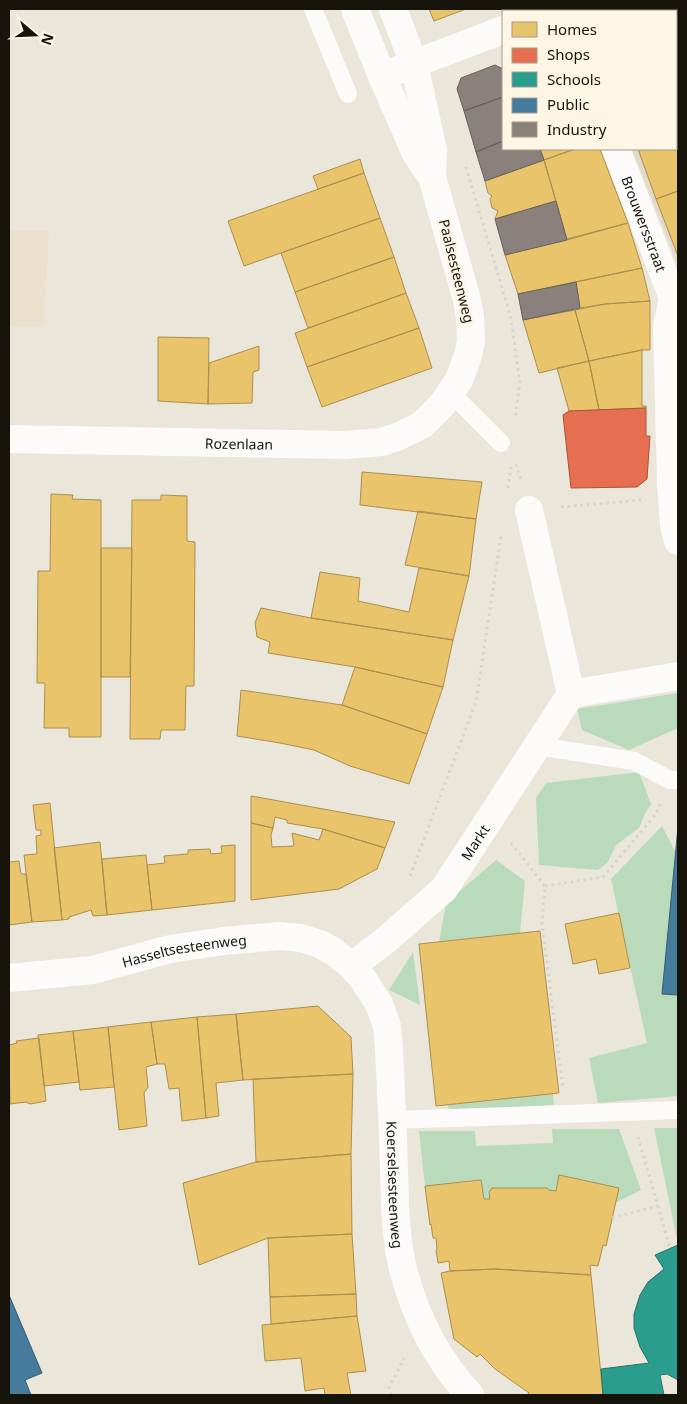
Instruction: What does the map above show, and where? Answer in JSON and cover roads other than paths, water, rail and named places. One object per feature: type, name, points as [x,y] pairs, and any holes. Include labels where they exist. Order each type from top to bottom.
[{"type":"street","name":"Paalsesteenweg","points":[[355,9],[416,154],[432,177],[467,300],[471,341],[459,380],[451,393]]},
{"type":"street","name":"Paalsesteenweg","points":[[393,9],[414,64],[434,150],[432,177]]},
{"type":"street","points":[[382,76],[502,30]]},
{"type":"street","name":"Brouwersstraat","points":[[616,150],[676,297]]},
{"type":"street","points":[[676,297],[667,327],[672,497],[674,525],[678,542]]},
{"type":"street","name":"Rozenlaan","points":[[9,440],[345,445],[382,442],[397,437],[422,424],[451,393]]},
{"type":"street","points":[[529,510],[571,694],[678,676]]},
{"type":"street","name":"Markt","points":[[352,966],[386,940],[444,889],[571,694]]},
{"type":"street","name":"Hasseltsesteenweg","points":[[9,978],[93,970],[170,949],[278,936],[301,938],[320,944],[352,966]]},
{"type":"street","name":"Koerselsesteenweg","points":[[352,966],[379,1004],[386,1026],[393,1120],[396,1224],[403,1268],[418,1315],[435,1348],[470,1395]]},
{"type":"lane","points":[[313,9],[348,94]]},
{"type":"lane","points":[[451,393],[501,443]]},
{"type":"lane","points":[[537,746],[634,761],[674,780]]},
{"type":"lane","points":[[393,1120],[678,1110]]}]
